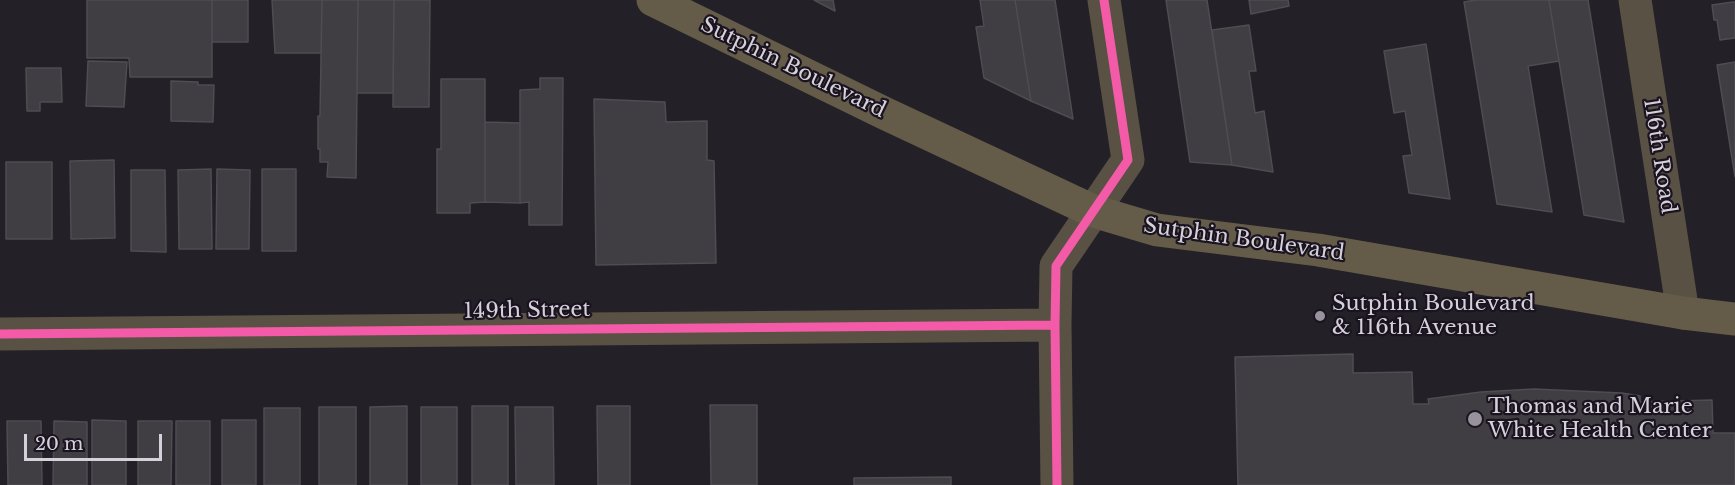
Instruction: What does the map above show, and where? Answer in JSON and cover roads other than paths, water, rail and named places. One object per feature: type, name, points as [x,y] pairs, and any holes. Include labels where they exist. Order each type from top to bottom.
[{"type":"main road","name":"Sutphin Boulevard","points":[[653,0],[884,113],[1093,211],[1157,230],[1318,250],[1735,320]]},
{"type":"street","points":[[1057,485],[1056,266],[1128,160],[1104,0]]},
{"type":"street","name":"116th Road","points":[[1635,0],[1683,312]]},
{"type":"street","name":"149th Street","points":[[0,334],[1055,325]]},
{"type":"place","name":"Sutphin Boulevard & 116th Avenue","points":[[1320,316]]},
{"type":"place","name":"Thomas and Marie White Health Center","points":[[1475,419]]}]
